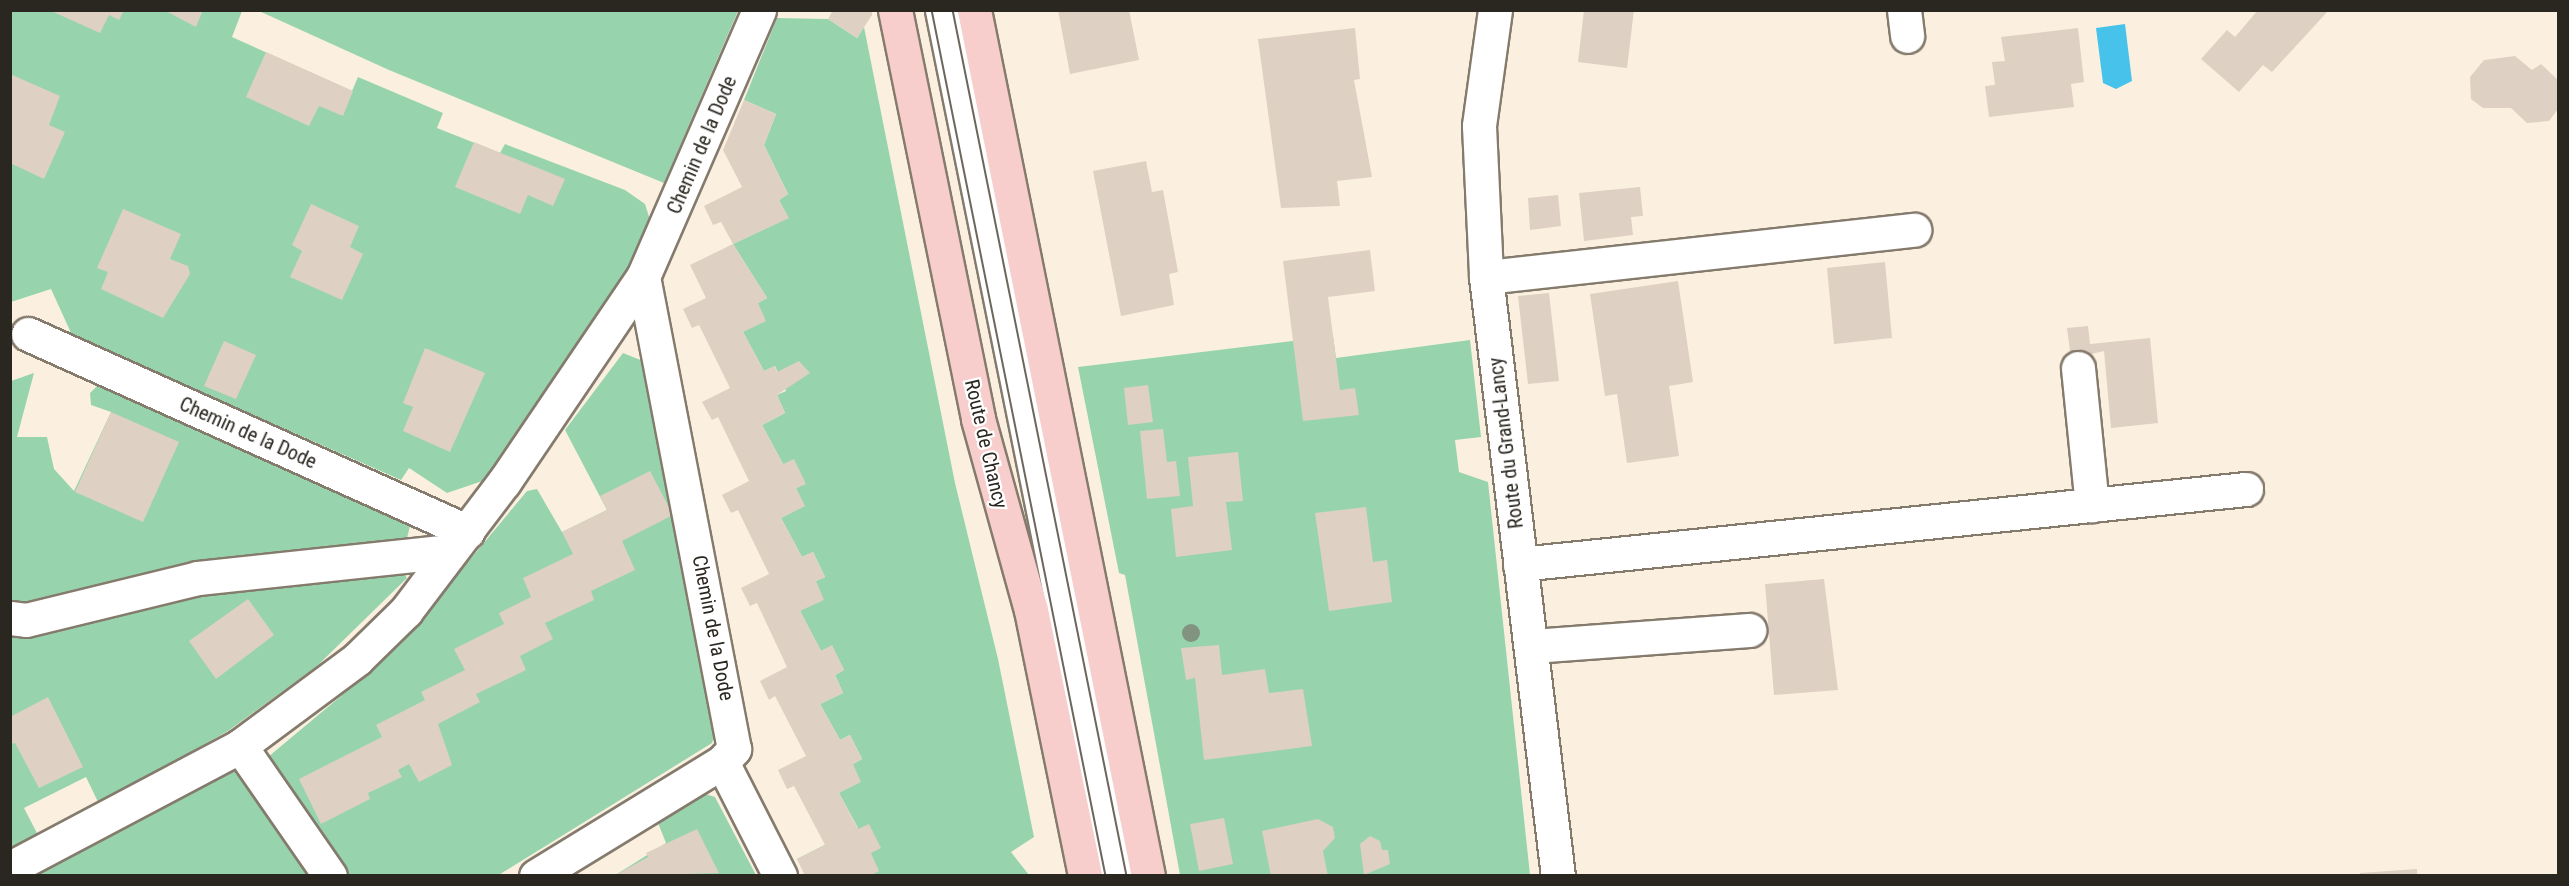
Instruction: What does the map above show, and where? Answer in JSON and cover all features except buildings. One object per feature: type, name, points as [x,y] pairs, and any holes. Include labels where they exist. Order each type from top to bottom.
[{"type":"main road","name":"Route de Chancy","points":[[895,10],[978,419],[1031,610],[1085,876]]},
{"type":"main road","points":[[974,10],[1148,876]]},
{"type":"street","name":"Chemin de la Dode","points":[[10,868],[240,746],[357,659],[406,611],[460,541],[643,278],[759,10]]},
{"type":"street","points":[[942,10],[1116,876]]},
{"type":"street","name":"Route du Grand-Lancy","points":[[1495,10],[1479,126],[1486,277],[1558,876]]},
{"type":"street","points":[[1486,277],[1914,230]]},
{"type":"street","name":"Chemin de la Dode","points":[[643,278],[731,722],[734,748],[722,762]]},
{"type":"street","name":"Chemin de la Dode","points":[[28,334],[460,541]]},
{"type":"street","points":[[2078,368],[2092,505]]},
{"type":"street","points":[[1520,564],[2246,489]]},
{"type":"street","points":[[10,618],[26,620],[198,578],[460,541]]},
{"type":"street","points":[[1532,646],[1749,630]]},
{"type":"street","points":[[240,746],[330,876]]},
{"type":"street","points":[[536,876],[722,762],[780,876]]},
{"type":"green space","points":[[10,11],[242,11],[232,37],[352,91],[358,77],[443,113],[437,128],[500,153],[505,144],[625,190],[645,204],[651,223],[616,290],[494,477],[447,493],[409,468],[401,480],[72,335],[51,289],[11,302]]},
{"type":"green space","points":[[259,11],[738,11],[664,183],[389,70]]},
{"type":"green space","points":[[777,18],[828,19],[857,38],[864,27],[955,483],[998,659],[1034,837],[1011,852],[1029,875],[813,876],[797,859],[858,828],[839,793],[853,764],[862,759],[850,735],[840,740],[820,704],[843,693],[835,675],[844,670],[832,646],[821,651],[800,611],[816,581],[825,577],[813,552],[802,557],[781,518],[804,506],[796,488],[805,484],[783,464],[762,425],[785,413],[777,395],[786,391],[775,366],[764,371],[743,332],[758,303],[767,298],[733,244],[788,218],[779,200],[788,194],[764,145],[776,114],[744,100]]},
{"type":"green space","points":[[1333,336],[1336,358],[1470,340],[1481,437],[1455,440],[1459,472],[1488,482],[1530,875],[1180,875],[1125,575],[1119,573],[1078,367]]},
{"type":"green space","points":[[623,353],[643,361],[717,726],[712,743],[497,876],[350,875],[268,757],[353,686],[432,605],[527,491],[537,489],[562,532],[607,510],[565,430]]},
{"type":"green space","points":[[34,373],[17,437],[47,437],[54,469],[74,491],[111,412],[91,405],[90,393],[99,384],[410,526],[400,567],[407,578],[317,666],[228,731],[99,804],[86,777],[24,808],[39,837],[11,850],[11,381]]},
{"type":"green space","points":[[233,766],[309,875],[31,876]]},
{"type":"green space","points":[[702,793],[715,797],[756,875],[614,876],[666,843],[656,818]]},
{"type":"water","points":[[2125,24],[2132,81],[2116,89],[2103,83],[2096,28]]},
{"type":"tram line","points":[[932,10],[1106,876]]},
{"type":"tram line","points":[[953,10],[1127,876]]}]
